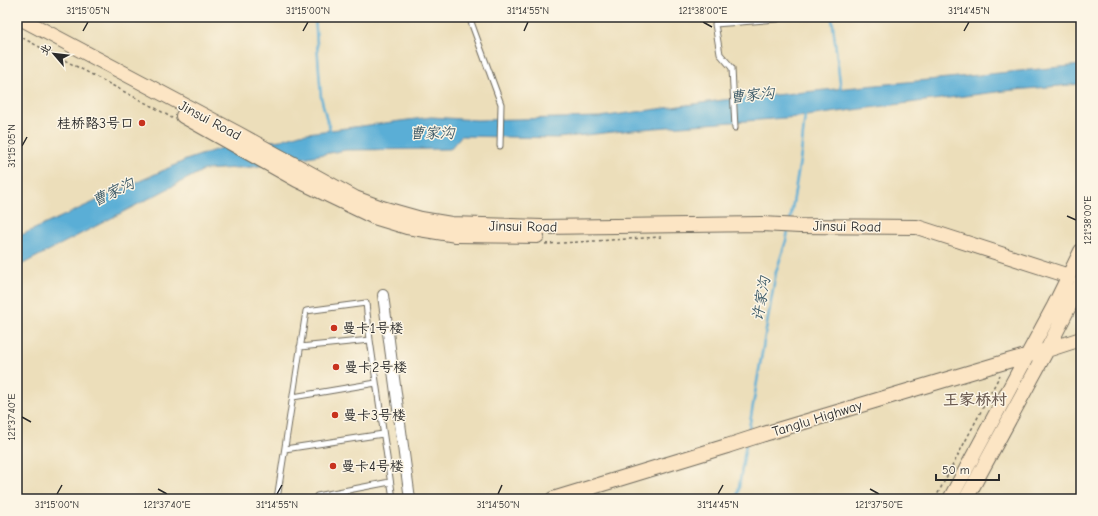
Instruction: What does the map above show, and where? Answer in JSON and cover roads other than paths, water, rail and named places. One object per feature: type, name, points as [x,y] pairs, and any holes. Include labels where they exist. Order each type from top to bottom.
[{"type":"street","name":"Jinsui Road","points":[[18,17],[203,122],[374,216],[406,227],[456,235],[542,236],[762,226],[917,227],[1072,280]]},
{"type":"street","name":"Jinsui Road","points":[[17,27],[160,103],[203,122]]},
{"type":"street","points":[[966,499],[1047,350],[1081,251]]},
{"type":"street","points":[[950,499],[1027,356],[1072,280]]},
{"type":"street","points":[[383,295],[410,499]]},
{"type":"street","name":"Tanglu Highway","points":[[553,499],[1081,339]]},
{"type":"lane","points":[[471,17],[471,22],[502,104],[500,146]]},
{"type":"lane","points":[[735,128],[732,68],[720,54],[715,24],[777,19],[777,17]]},
{"type":"lane","points":[[277,499],[306,311],[366,303],[392,499]]},
{"type":"lane","points":[[300,347],[370,340]]},
{"type":"lane","points":[[293,397],[376,384]]},
{"type":"lane","points":[[285,449],[383,434]]},
{"type":"lane","points":[[317,499],[317,496],[390,482]]},
{"type":"water","name":"曹家沟","points":[[1081,65],[1081,84],[1004,91],[798,117],[642,129],[557,138],[461,136],[450,149],[346,150],[253,167],[204,170],[17,267],[17,237],[186,160],[227,146],[281,140],[300,134],[431,117],[477,120],[600,117],[723,100]]},
{"type":"waterway","points":[[315,17],[321,97],[331,133]]},
{"type":"waterway","points":[[832,17],[841,91]]},
{"type":"waterway","name":"许家沟","points":[[790,222],[801,154],[805,114]]},
{"type":"waterway","name":"许家沟","points":[[748,434],[776,272],[788,231]]},
{"type":"waterway","name":"许家沟","points":[[737,499],[746,444]]},
{"type":"place","name":"桂桥路3号口","points":[[142,123]]},
{"type":"place","name":"曼卡1号楼","points":[[334,328]]},
{"type":"place","name":"曼卡2号楼","points":[[336,367]]},
{"type":"place","name":"曼卡3号楼","points":[[335,415]]},
{"type":"place","name":"曼卡4号楼","points":[[333,466]]},
{"type":"district","name":"王家桥村","points":[[975,399]]}]
